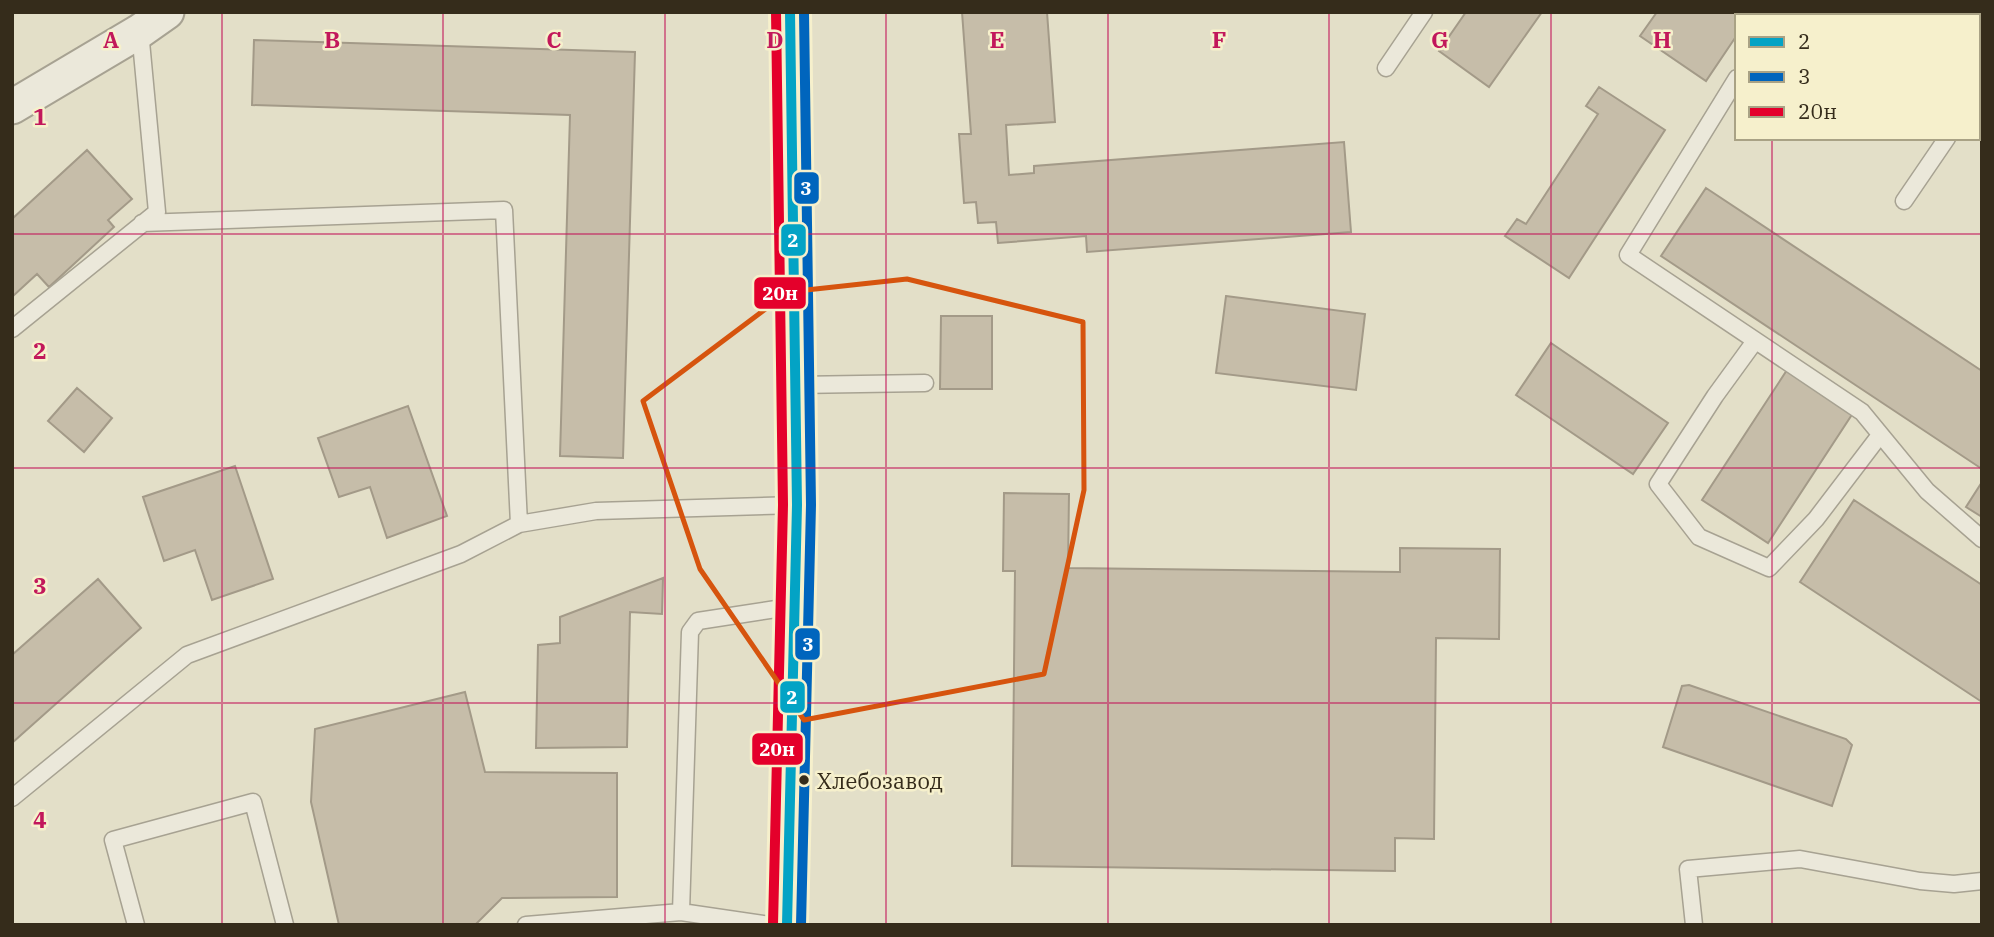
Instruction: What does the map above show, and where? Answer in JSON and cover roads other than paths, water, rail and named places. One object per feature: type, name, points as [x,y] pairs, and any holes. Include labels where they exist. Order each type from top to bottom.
[{"type":"main road","points":[[787,925],[797,505],[790,12]]},
{"type":"street","points":[[12,107],[167,12]]},
{"type":"lane","points":[[1386,68],[1424,12]]},
{"type":"lane","points":[[12,329],[157,212],[140,31]]},
{"type":"lane","points":[[1735,81],[1628,255],[1862,412],[1927,491],[1982,539]]},
{"type":"lane","points":[[1904,201],[1946,140]]},
{"type":"lane","points":[[142,223],[504,210],[519,524]]},
{"type":"lane","points":[[1755,341],[1715,396],[1658,484],[1699,537],[1769,568],[1816,519],[1880,435]]},
{"type":"lane","points":[[796,384],[925,383]]},
{"type":"lane","points":[[12,798],[187,655],[461,554],[519,524],[596,511],[797,505]]},
{"type":"lane","points":[[681,912],[690,632],[698,621],[796,606]]},
{"type":"lane","points":[[136,925],[113,840],[253,802],[285,925]]},
{"type":"lane","points":[[1694,925],[1688,869],[1800,859],[1920,881],[1954,884],[1982,881]]},
{"type":"lane","points":[[526,925],[681,912],[770,925]]},
{"type":"place","name":"Хлебозавод","points":[[804,780]]}]
